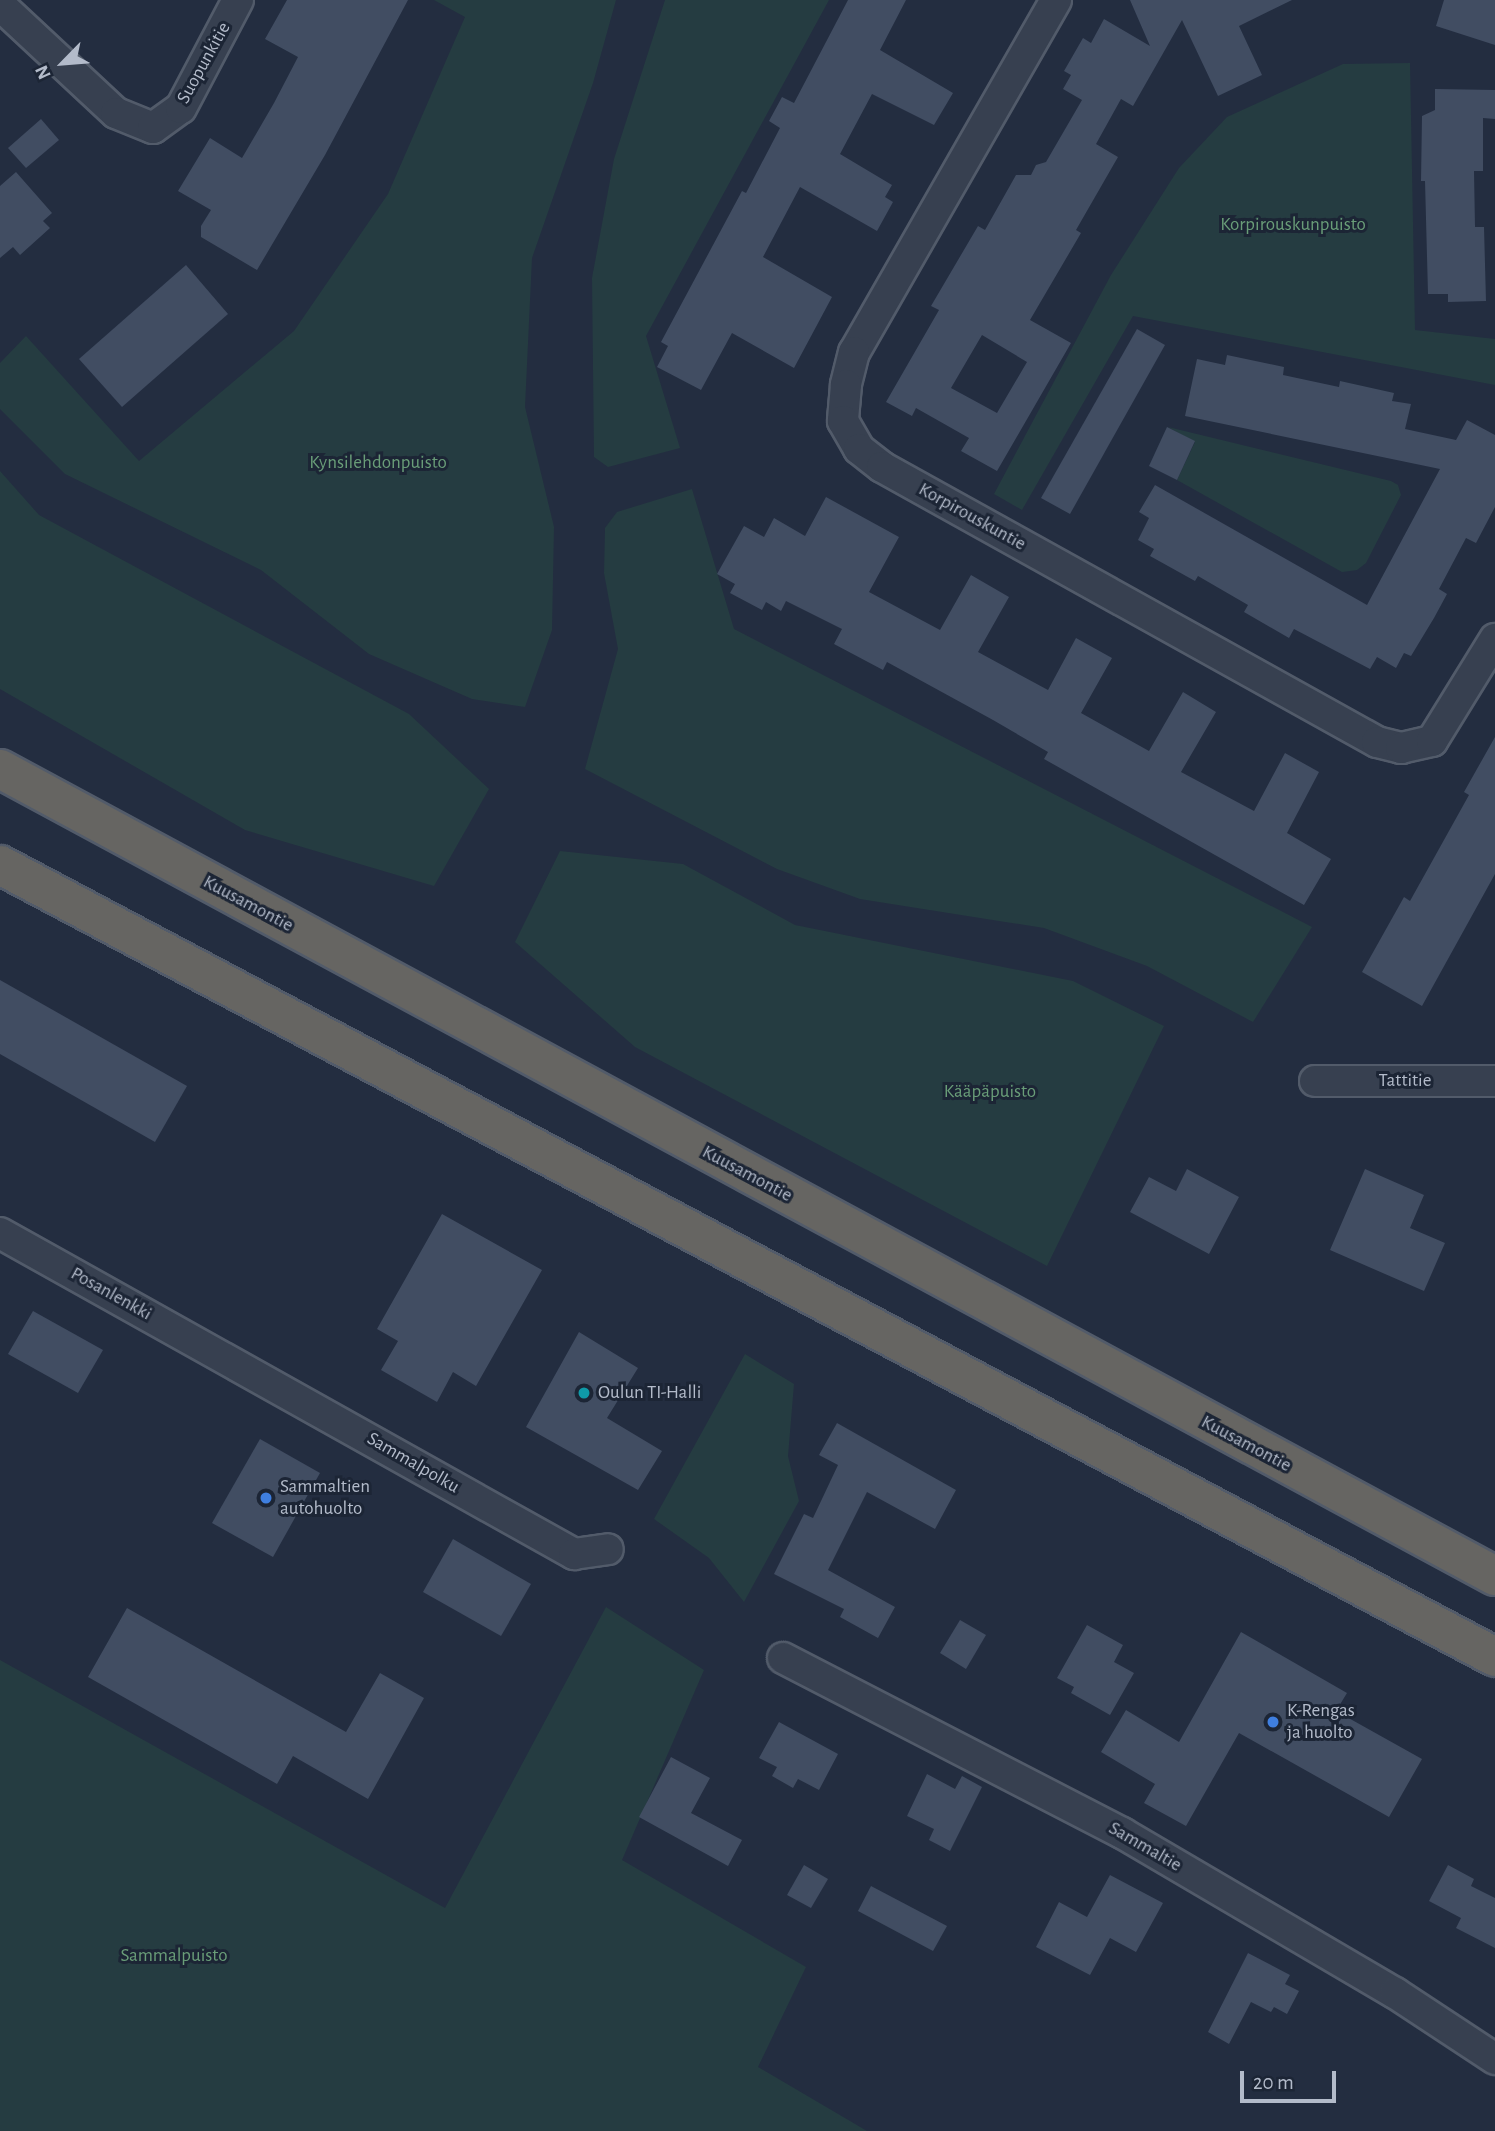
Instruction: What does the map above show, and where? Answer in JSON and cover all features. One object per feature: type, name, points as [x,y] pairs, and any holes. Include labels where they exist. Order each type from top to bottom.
[{"type":"highway","name":"Kuusamontie","points":[[0,769],[1495,1577]]},
{"type":"highway","points":[[0,865],[1495,1657]]},
{"type":"street","name":"Suopunkitie","points":[[0,5],[116,113],[153,128],[181,108],[239,0]]},
{"type":"street","name":"Korpirouskuntie","points":[[1056,0],[854,352],[846,385],[843,421],[859,449],[882,467],[1377,742],[1401,748],[1432,741],[1495,639]]},
{"type":"street","name":"Tattitie","points":[[1315,1081],[1495,1081]]},
{"type":"street","name":"Posanlenkki","points":[[0,1233],[223,1355]]},
{"type":"street","name":"Sammalpolku","points":[[223,1355],[574,1554],[608,1549]]},
{"type":"street","name":"Sammaltie","points":[[783,1658],[1122,1833],[1395,1993],[1495,2059]]},
{"type":"green space","name":"Kynsilehdonpuisto","points":[[434,0],[616,0],[593,83],[532,258],[525,407],[554,527],[552,630],[525,707],[472,699],[369,654],[261,570],[65,474],[0,409],[0,363],[26,336],[139,461],[294,331],[388,194],[465,17]]},
{"type":"green space","points":[[665,0],[829,0],[646,336],[680,448],[608,467],[594,457],[592,278],[614,159]]},
{"type":"green space","name":"Korpirouskunpuisto","points":[[1410,63],[1415,330],[1495,339],[1495,385],[1133,316],[1022,510],[994,494],[1111,275],[1179,168],[1227,117],[1343,64]]},
{"type":"green space","points":[[1168,427],[1391,481],[1398,485],[1401,495],[1366,563],[1357,570],[1342,572],[1177,480],[1195,442]]},
{"type":"green space","points":[[0,471],[39,515],[409,714],[489,789],[434,886],[245,830],[0,689]]},
{"type":"green space","points":[[692,489],[734,629],[1312,927],[1253,1022],[1147,966],[1044,928],[860,899],[777,869],[585,769],[618,649],[604,573],[605,528],[617,512]]},
{"type":"green space","name":"Kääpäpuisto","points":[[560,851],[683,864],[795,925],[1073,981],[1164,1026],[1047,1266],[635,1047],[515,942]]},
{"type":"green space","points":[[745,1354],[794,1384],[788,1456],[799,1501],[744,1602],[709,1558],[654,1519]]},
{"type":"green space","name":"Sammalpuisto","points":[[606,1607],[704,1670],[622,1860],[806,1967],[758,2067],[867,2131],[0,2131],[0,1660],[445,1908]]},
{"type":"building","points":[[287,0],[408,0],[325,155],[257,270],[201,237],[201,226],[211,210],[178,191],[210,138],[242,158],[274,103],[298,57],[265,39]]},
{"type":"building","points":[[848,0],[906,0],[880,50],[953,93],[934,125],[872,94],[840,154],[892,185],[885,197],[893,202],[877,231],[800,187],[763,257],[832,297],[794,368],[732,333],[701,390],[657,367],[668,346],[661,342],[742,191],[746,193],[780,128],[769,121],[782,97],[794,103]]},
{"type":"building","points":[[1130,0],[1292,0],[1239,26],[1262,75],[1218,96],[1182,20],[1133,106],[1121,99],[1096,144],[1118,157],[1076,230],[1081,233],[1030,320],[1071,343],[997,471],[961,451],[969,438],[916,408],[912,416],[886,402],[939,310],[931,306],[978,226],[985,230],[1016,175],[1031,175],[1036,165],[1046,162],[1082,100],[1063,89],[1071,75],[1064,71],[1083,38],[1091,43],[1104,19],[1150,46]],"holes":[[[982,335],[1027,362],[997,413],[951,388]]]},
{"type":"building","points":[[1444,0],[1495,0],[1495,45],[1436,26]]},
{"type":"building","points":[[1435,89],[1495,90],[1495,119],[1483,118],[1483,171],[1474,171],[1475,227],[1484,227],[1486,301],[1448,302],[1448,294],[1428,294],[1425,181],[1421,181],[1422,116],[1435,110]]},
{"type":"building","points":[[41,119],[59,140],[26,168],[8,148]]},
{"type":"building","points":[[16,172],[52,213],[43,221],[50,228],[20,255],[13,247],[0,258],[0,186]]},
{"type":"building","points":[[186,265],[228,314],[122,407],[79,359]]},
{"type":"building","points":[[1137,329],[1165,345],[1070,514],[1041,498]]},
{"type":"building","points":[[1227,355],[1284,367],[1283,375],[1339,387],[1340,381],[1394,393],[1392,401],[1411,404],[1405,429],[1456,440],[1467,420],[1495,435],[1495,507],[1476,543],[1466,538],[1439,589],[1447,594],[1411,656],[1404,653],[1396,668],[1377,657],[1370,669],[1294,629],[1289,638],[1244,612],[1248,605],[1198,576],[1195,581],[1150,556],[1154,549],[1138,540],[1149,518],[1139,512],[1155,485],[1367,605],[1440,469],[1185,416],[1197,359],[1225,365]]},
{"type":"building","points":[[1167,427],[1195,441],[1177,480],[1149,466]]},
{"type":"building","points":[[826,497],[899,537],[869,592],[940,630],[971,575],[1009,597],[978,652],[1048,690],[1076,638],[1112,658],[1081,713],[1149,751],[1183,692],[1216,712],[1181,772],[1254,811],[1285,753],[1319,772],[1287,833],[1331,859],[1304,905],[1044,759],[1048,752],[993,720],[887,662],[883,670],[834,644],[842,629],[786,601],[781,611],[766,602],[762,610],[730,593],[735,584],[717,574],[744,526],[764,537],[774,518],[805,536]]},
{"type":"building","points":[[1495,737],[1495,874],[1422,1006],[1362,972],[1404,897],[1410,901],[1469,795],[1464,792]]},
{"type":"building","points":[[0,980],[187,1086],[155,1142],[0,1054]]},
{"type":"building","points":[[1187,1169],[1239,1197],[1209,1254],[1130,1212],[1149,1177],[1176,1191]]},
{"type":"building","points":[[1365,1169],[1424,1195],[1410,1228],[1445,1243],[1424,1291],[1330,1250]]},
{"type":"building","points":[[442,1214],[542,1270],[476,1386],[453,1372],[437,1402],[381,1370],[398,1341],[377,1329]]},
{"type":"building","points":[[33,1311],[103,1350],[78,1393],[8,1354]]},
{"type":"building","name":"Oulun TI-Halli","points":[[579,1332],[638,1368],[607,1418],[662,1451],[638,1490],[526,1427]]},
{"type":"building","points":[[837,1423],[956,1490],[935,1529],[867,1492],[828,1570],[895,1607],[878,1638],[840,1617],[844,1609],[774,1574],[804,1514],[813,1518],[838,1465],[819,1455]]},
{"type":"building","name":"Sammaltien autohuolto","points":[[260,1439],[320,1473],[273,1557],[212,1523]]},
{"type":"building","points":[[453,1539],[531,1584],[501,1636],[423,1592]]},
{"type":"building","points":[[127,1608],[346,1732],[380,1673],[424,1698],[368,1799],[293,1756],[277,1784],[88,1677]]},
{"type":"building","points":[[960,1620],[986,1635],[966,1669],[940,1653]]},
{"type":"building","points":[[1087,1625],[1123,1645],[1114,1662],[1134,1673],[1110,1715],[1071,1693],[1074,1687],[1057,1678]]},
{"type":"building","name":"K-Rengas ja huolto","points":[[1241,1632],[1347,1693],[1336,1711],[1422,1759],[1389,1817],[1239,1733],[1186,1826],[1144,1803],[1155,1784],[1101,1752],[1126,1710],[1179,1742]]},
{"type":"building","points":[[779,1722],[838,1754],[819,1790],[798,1779],[793,1788],[772,1776],[777,1767],[759,1758]]},
{"type":"building","points":[[671,1757],[710,1778],[691,1813],[742,1840],[728,1866],[639,1817]]},
{"type":"building","points":[[927,1774],[955,1789],[962,1776],[982,1787],[950,1851],[929,1840],[934,1829],[907,1816]]},
{"type":"building","points":[[804,1865],[828,1879],[811,1908],[787,1895]]},
{"type":"building","points":[[1448,1865],[1474,1879],[1471,1886],[1495,1898],[1495,1948],[1456,1928],[1461,1918],[1429,1901]]},
{"type":"building","points":[[1110,1875],[1163,1903],[1136,1952],[1110,1938],[1090,1975],[1036,1947],[1059,1902],[1087,1917]]},
{"type":"building","points":[[871,1886],[947,1926],[933,1951],[858,1911]]},
{"type":"building","points":[[1248,1953],[1290,1975],[1285,1984],[1299,1991],[1287,2014],[1274,2007],[1271,2012],[1251,2002],[1229,2044],[1208,2032]]},
{"type":"place","name":"Oulun TI-Halli","points":[[584,1393]]},
{"type":"place","name":"Sammaltien autohuolto","points":[[266,1498]]},
{"type":"place","name":"K-Rengas ja huolto","points":[[1273,1722]]}]
